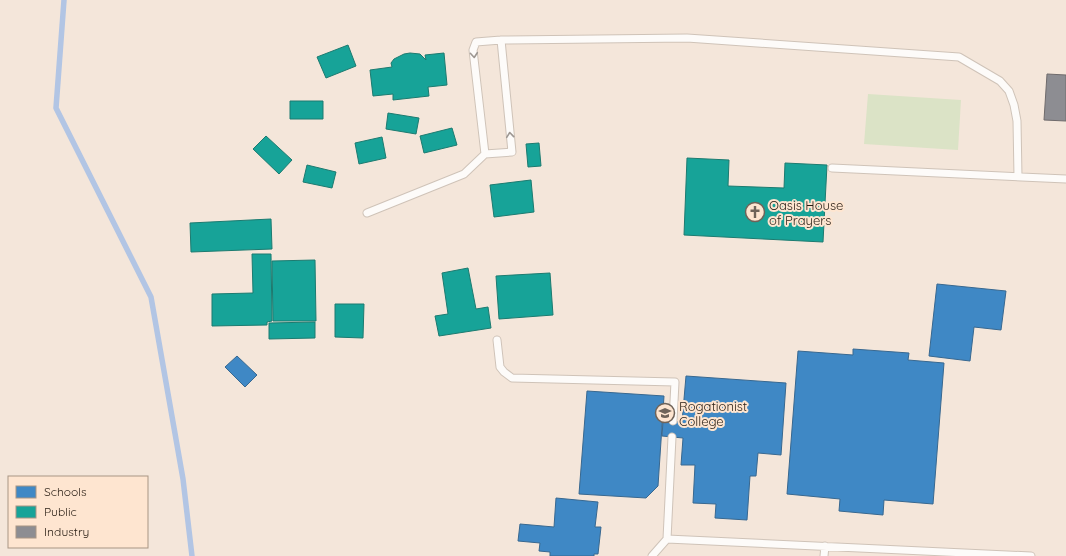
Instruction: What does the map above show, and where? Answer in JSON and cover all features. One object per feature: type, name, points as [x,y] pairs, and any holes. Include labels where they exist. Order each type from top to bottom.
[{"type":"lane","points":[[485,154],[473,50],[476,42],[501,40],[687,38],[959,57],[1000,81],[1009,91],[1014,105],[1017,121],[1018,177]]},
{"type":"lane","points":[[367,213],[464,174],[485,154],[512,152],[501,40]]},
{"type":"lane","points":[[832,168],[1066,179]]},
{"type":"lane","points":[[497,340],[500,367],[512,378],[675,382],[673,422]]},
{"type":"lane","points":[[652,556],[667,539],[672,437]]},
{"type":"lane","points":[[667,539],[1031,556]]},
{"type":"lane","points":[[824,556],[825,546]]},
{"type":"green space","points":[[868,94],[961,100],[958,150],[864,144]]},
{"type":"building: Schools","points":[[937,284],[1006,291],[1001,330],[974,327],[970,361],[929,356]]},
{"type":"building: Schools","points":[[853,349],[909,353],[908,360],[944,363],[933,504],[884,500],[883,515],[839,511],[840,499],[787,494],[798,351],[853,355]]},
{"type":"building: Schools","points":[[237,356],[257,375],[245,387],[225,367]]},
{"type":"building: Schools","points":[[686,376],[786,383],[781,455],[758,453],[756,476],[750,476],[747,520],[715,518],[716,504],[693,503],[695,465],[681,465],[683,438],[662,436],[663,421],[682,422]]},
{"type":"building: Schools","points":[[587,391],[664,396],[658,486],[646,498],[579,494]]},
{"type":"building: Schools","points":[[556,498],[598,502],[595,527],[601,527],[598,554],[594,554],[594,556],[550,556],[550,552],[539,551],[540,543],[518,541],[520,524],[554,527]]},
{"type":"building: Public","points":[[348,45],[356,66],[326,78],[317,57]]},
{"type":"building: Public","points":[[410,53],[420,54],[426,60],[425,55],[444,53],[447,85],[428,87],[429,96],[393,100],[393,94],[373,96],[370,70],[392,67],[391,63],[394,59]]},
{"type":"building: Public","points":[[290,101],[323,101],[323,119],[290,119]]},
{"type":"building: Public","points":[[388,113],[419,118],[416,134],[386,129]]},
{"type":"building: Public","points":[[452,128],[457,145],[424,153],[420,136]]},
{"type":"building: Public","points":[[266,136],[292,160],[279,174],[253,149]]},
{"type":"building: Public","points":[[382,137],[386,158],[359,164],[355,143]]},
{"type":"building: Public","points":[[539,143],[541,166],[528,167],[526,144]]},
{"type":"building: Public","name":"Oasis House of Prayers","points":[[687,158],[729,160],[728,186],[784,188],[785,163],[827,165],[823,242],[684,235]]},
{"type":"building: Public","points":[[307,165],[336,172],[332,188],[303,182]]},
{"type":"building: Public","points":[[531,180],[534,212],[494,217],[490,185]]},
{"type":"building: Public","points":[[271,219],[272,249],[191,252],[190,223]]},
{"type":"building: Public","points":[[252,254],[271,254],[272,321],[267,322],[267,325],[212,326],[212,294],[253,293]]},
{"type":"building: Public","points":[[315,260],[316,321],[273,321],[272,261]]},
{"type":"building: Public","points":[[468,268],[476,309],[488,307],[491,328],[439,336],[435,316],[448,314],[442,273]]},
{"type":"building: Public","points":[[550,273],[553,315],[499,319],[496,276]]},
{"type":"building: Public","points":[[335,304],[364,304],[363,338],[335,337]]},
{"type":"building: Public","points":[[315,322],[315,338],[269,339],[269,323]]},
{"type":"building: Industry","points":[[1047,74],[1066,75],[1066,121],[1044,120]]},
{"type":"waterway","points":[[64,0],[56,108],[151,297],[183,479],[192,556]]},
{"type":"place","name":"Oasis House of Prayers","points":[[755,212]]},
{"type":"place","name":"Rogationist College","points":[[665,413]]}]
